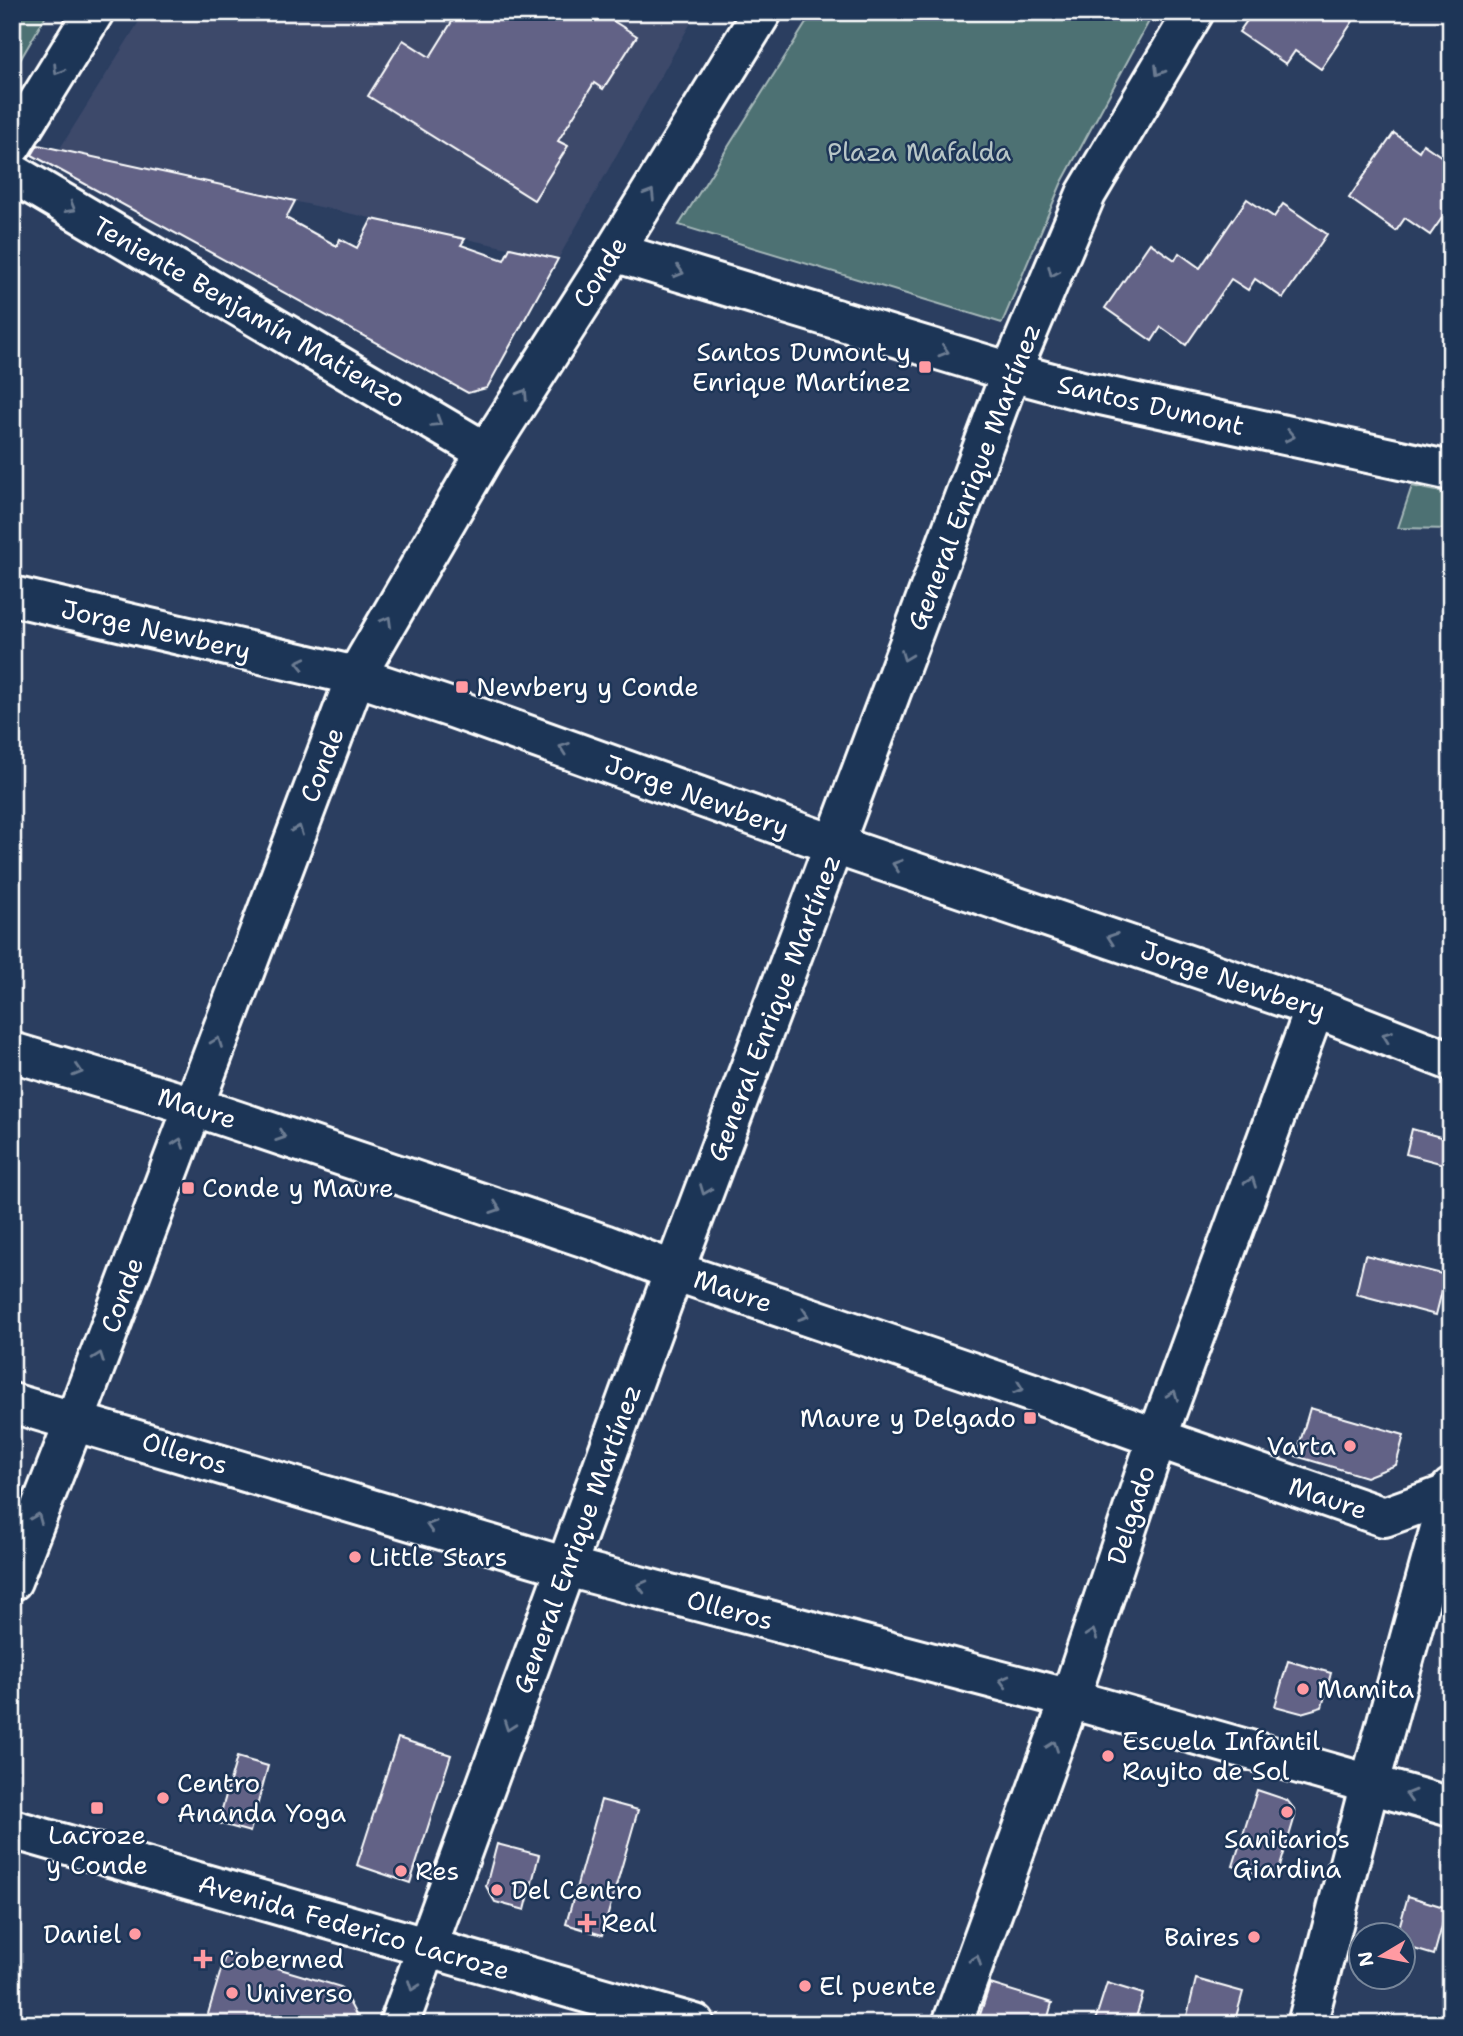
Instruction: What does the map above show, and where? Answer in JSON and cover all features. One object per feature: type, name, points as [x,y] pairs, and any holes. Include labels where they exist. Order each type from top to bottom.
[{"type":"street","points":[[12,145],[94,12]]},
{"type":"street","name":"Conde","points":[[12,1581],[356,676],[486,452],[614,252],[762,12]]},
{"type":"street","name":"General Enrique Martínez","points":[[399,2024],[674,1271],[1011,372],[1086,194],[1194,12]]},
{"type":"street","name":"Teniente Benjamín Matienzo","points":[[12,173],[486,452]]},
{"type":"street","name":"Santos Dumont","points":[[614,252],[1082,391],[1451,471]]},
{"type":"street","name":"Jorge Newbery","points":[[12,596],[356,676],[835,845],[1315,1008],[1451,1060]]},
{"type":"street","name":"Delgado","points":[[952,2024],[1070,1699],[1157,1438],[1315,1008]]},
{"type":"street","name":"Maure","points":[[12,1052],[193,1106],[604,1244],[674,1271],[1033,1393],[1384,1517],[1450,1492]]},
{"type":"street","name":"Olleros","points":[[12,1404],[75,1420],[567,1567],[1070,1699],[1451,1807]]},
{"type":"street","points":[[1307,2024],[1450,1492]]},
{"type":"street","name":"Avenida Federico Lacroze","points":[[12,1829],[695,2024]]},
{"type":"shaded area","points":[[145,12],[697,12],[558,259],[59,150]]},
{"type":"green space","points":[[12,12],[48,12],[12,74]]},
{"type":"green space","name":"Plaza Mafalda","points":[[813,12],[1154,12],[1061,184],[1002,323],[679,225]]},
{"type":"green space","points":[[1412,486],[1451,494],[1451,529],[1398,528]]},
{"type":"building","points":[[458,12],[599,12],[637,36],[603,89],[594,83],[558,141],[568,146],[534,200],[368,96],[403,40],[430,57]]},
{"type":"building","points":[[1253,12],[1359,12],[1321,69],[1295,51],[1286,64],[1239,32]]},
{"type":"building","points":[[1394,133],[1419,151],[1423,144],[1451,163],[1451,205],[1430,235],[1405,218],[1396,231],[1349,198]]},
{"type":"building","points":[[38,145],[295,201],[286,218],[337,246],[340,239],[357,248],[372,219],[465,239],[461,245],[504,260],[510,248],[558,259],[487,388],[468,393],[32,155]]},
{"type":"building","points":[[1247,199],[1274,217],[1283,204],[1327,234],[1283,298],[1255,279],[1248,290],[1231,279],[1186,345],[1161,327],[1152,341],[1105,308],[1150,243],[1175,260],[1179,253],[1200,268]]},
{"type":"building","points":[[1412,1129],[1451,1140],[1451,1166],[1406,1154]]},
{"type":"building","points":[[1365,1255],[1446,1275],[1436,1315],[1356,1294]]},
{"type":"building","name":"Varta","points":[[1310,1408],[1404,1435],[1396,1465],[1366,1477],[1296,1456]]},
{"type":"building","name":"Mamita","points":[[1288,1661],[1331,1673],[1322,1707],[1301,1713],[1275,1706]]},
{"type":"building","points":[[398,1738],[451,1755],[410,1883],[357,1865]]},
{"type":"building","points":[[237,1757],[268,1766],[250,1832],[218,1823]]},
{"type":"building","points":[[1257,1790],[1287,1800],[1294,1809],[1295,1816],[1276,1880],[1233,1866]]},
{"type":"building","points":[[601,1800],[638,1810],[602,1935],[566,1924]]},
{"type":"building","points":[[497,1844],[539,1855],[525,1910],[495,1902],[486,1886]]},
{"type":"building","points":[[1408,1896],[1447,1908],[1434,1955],[1418,1950],[1418,1920],[1401,1920]]},
{"type":"building","points":[[226,1953],[341,1987],[361,2024],[205,2024]]},
{"type":"building","points":[[1196,1979],[1243,1992],[1234,2024],[1185,2024]]},
{"type":"building","points":[[1107,1983],[1143,1994],[1134,2024],[1094,2024]]},
{"type":"building","points":[[990,1984],[1052,2003],[1046,2024],[977,2024]]},
{"type":"place","name":"Santos Dumont y Enrique Martínez","points":[[925,367]]},
{"type":"place","name":"Newbery y Conde","points":[[462,687]]},
{"type":"place","name":"Conde y Maure","points":[[188,1188]]},
{"type":"place","name":"Maure y Delgado","points":[[1030,1418]]},
{"type":"place","name":"Varta","points":[[1350,1446]]},
{"type":"place","name":"Little Stars","points":[[355,1557]]},
{"type":"place","name":"Mamita","points":[[1303,1689]]},
{"type":"place","name":"Escuela Infantil Rayito de Sol","points":[[1108,1756]]},
{"type":"place","name":"Centro Ananda Yoga","points":[[163,1798]]},
{"type":"place","name":"Lacroze y Conde","points":[[97,1808]]},
{"type":"place","name":"Sanitarios Giardina","points":[[1287,1812]]},
{"type":"place","name":"Res","points":[[401,1871]]},
{"type":"place","name":"Del Centro","points":[[497,1890]]},
{"type":"place","name":"Real","points":[[587,1923]]},
{"type":"place","name":"Daniel","points":[[135,1934]]},
{"type":"place","name":"Baires","points":[[1254,1937]]},
{"type":"place","name":"Cobermed","points":[[203,1959]]},
{"type":"place","name":"El puente","points":[[805,1986]]},
{"type":"place","name":"Universo","points":[[232,1993]]}]
